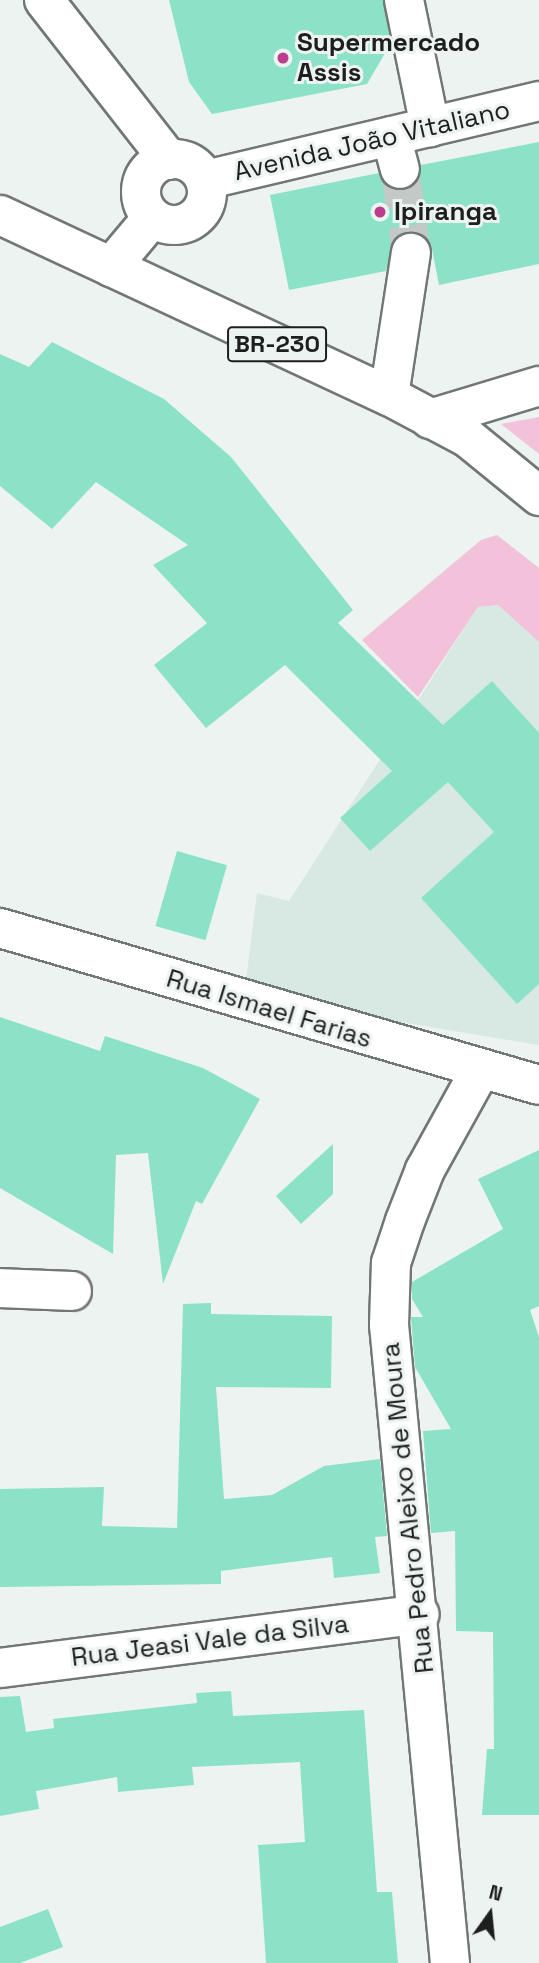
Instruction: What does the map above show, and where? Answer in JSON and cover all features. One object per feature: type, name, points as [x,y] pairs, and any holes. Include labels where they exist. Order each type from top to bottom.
[{"type":"street","points":[[44,0],[169,160]]},
{"type":"street","points":[[404,0],[430,127]]},
{"type":"street","name":"Avenida João Vitaliano","points":[[205,180],[396,153],[430,127],[539,102]]},
{"type":"street","points":[[169,160],[183,160],[205,180],[204,208],[194,220],[180,225],[152,218],[143,205],[142,184],[155,165],[169,160]]},
{"type":"street","name":"BR-230","points":[[0,215],[390,396],[468,438],[539,496]]},
{"type":"street","points":[[111,267],[152,218]]},
{"type":"street","points":[[390,396],[411,253]]},
{"type":"street","points":[[430,419],[539,386]]},
{"type":"street","name":"Rua Ismael Farias","points":[[0,928],[479,1072],[539,1085]]},
{"type":"street","name":"Rua Pedro Aleixo de Moura","points":[[450,1963],[420,1615],[389,1325],[391,1264],[425,1170],[479,1072]]},
{"type":"street","points":[[0,1288],[72,1291]]},
{"type":"street","name":"Rua Jeasi Vale da Silva","points":[[0,1668],[420,1615]]},
{"type":"shaded area","points":[[539,417],[539,454],[501,424]]},
{"type":"shaded area","points":[[497,535],[539,568],[539,642],[498,605],[478,607],[418,697],[362,640],[481,540]]},
{"type":"shaded area","points":[[498,605],[539,642],[539,1045],[244,996],[257,893],[289,901],[478,607]]},
{"type":"building","name":"Supermercado Assis","points":[[169,0],[383,0],[391,43],[367,84],[212,114],[189,82]]},
{"type":"building","points":[[539,142],[539,264],[439,285],[431,244],[414,231],[394,240],[386,271],[289,290],[270,195],[379,173],[385,185],[405,190],[416,184],[421,165]]},
{"type":"building","points":[[52,342],[164,399],[231,457],[353,610],[338,623],[443,725],[492,681],[539,733],[539,984],[517,1004],[421,898],[494,832],[448,782],[370,851],[340,818],[392,771],[285,665],[206,728],[154,665],[207,623],[153,565],[188,545],[96,482],[52,529],[0,486],[0,354],[29,367]]},
{"type":"building","points":[[177,851],[227,865],[205,940],[156,926]]},
{"type":"building","points":[[0,1017],[100,1051],[105,1036],[203,1068],[260,1099],[202,1204],[196,1201],[163,1284],[148,1153],[116,1155],[113,1254],[0,1188]]},
{"type":"building","points":[[333,1144],[333,1194],[301,1224],[276,1196]]},
{"type":"building","points":[[539,1150],[539,1306],[530,1310],[539,1337],[539,1815],[482,1815],[487,1749],[494,1749],[493,1632],[456,1631],[455,1531],[431,1533],[423,1431],[451,1429],[415,1367],[411,1317],[423,1317],[412,1299],[412,1282],[503,1229],[478,1179]]},
{"type":"building","points":[[211,1303],[211,1314],[332,1316],[331,1388],[216,1387],[224,1499],[272,1495],[324,1466],[380,1459],[387,1536],[375,1537],[380,1573],[334,1578],[332,1557],[221,1571],[221,1584],[0,1587],[0,1489],[104,1487],[102,1526],[177,1528],[183,1304]]},
{"type":"building","points":[[231,1691],[233,1716],[364,1710],[377,1892],[392,1892],[398,1963],[266,1963],[258,1845],[305,1842],[300,1762],[192,1767],[194,1785],[118,1792],[117,1777],[36,1791],[39,1809],[0,1816],[0,1697],[20,1696],[26,1732],[54,1728],[53,1719],[197,1703],[196,1693]]},
{"type":"building","points":[[48,1909],[63,1947],[20,1963],[0,1963],[0,1927]]},
{"type":"tunnel","points":[[400,169],[411,253]]},
{"type":"place","name":"Supermercado Assis","points":[[283,58]]},
{"type":"place","name":"Ipiranga","points":[[380,212]]}]
